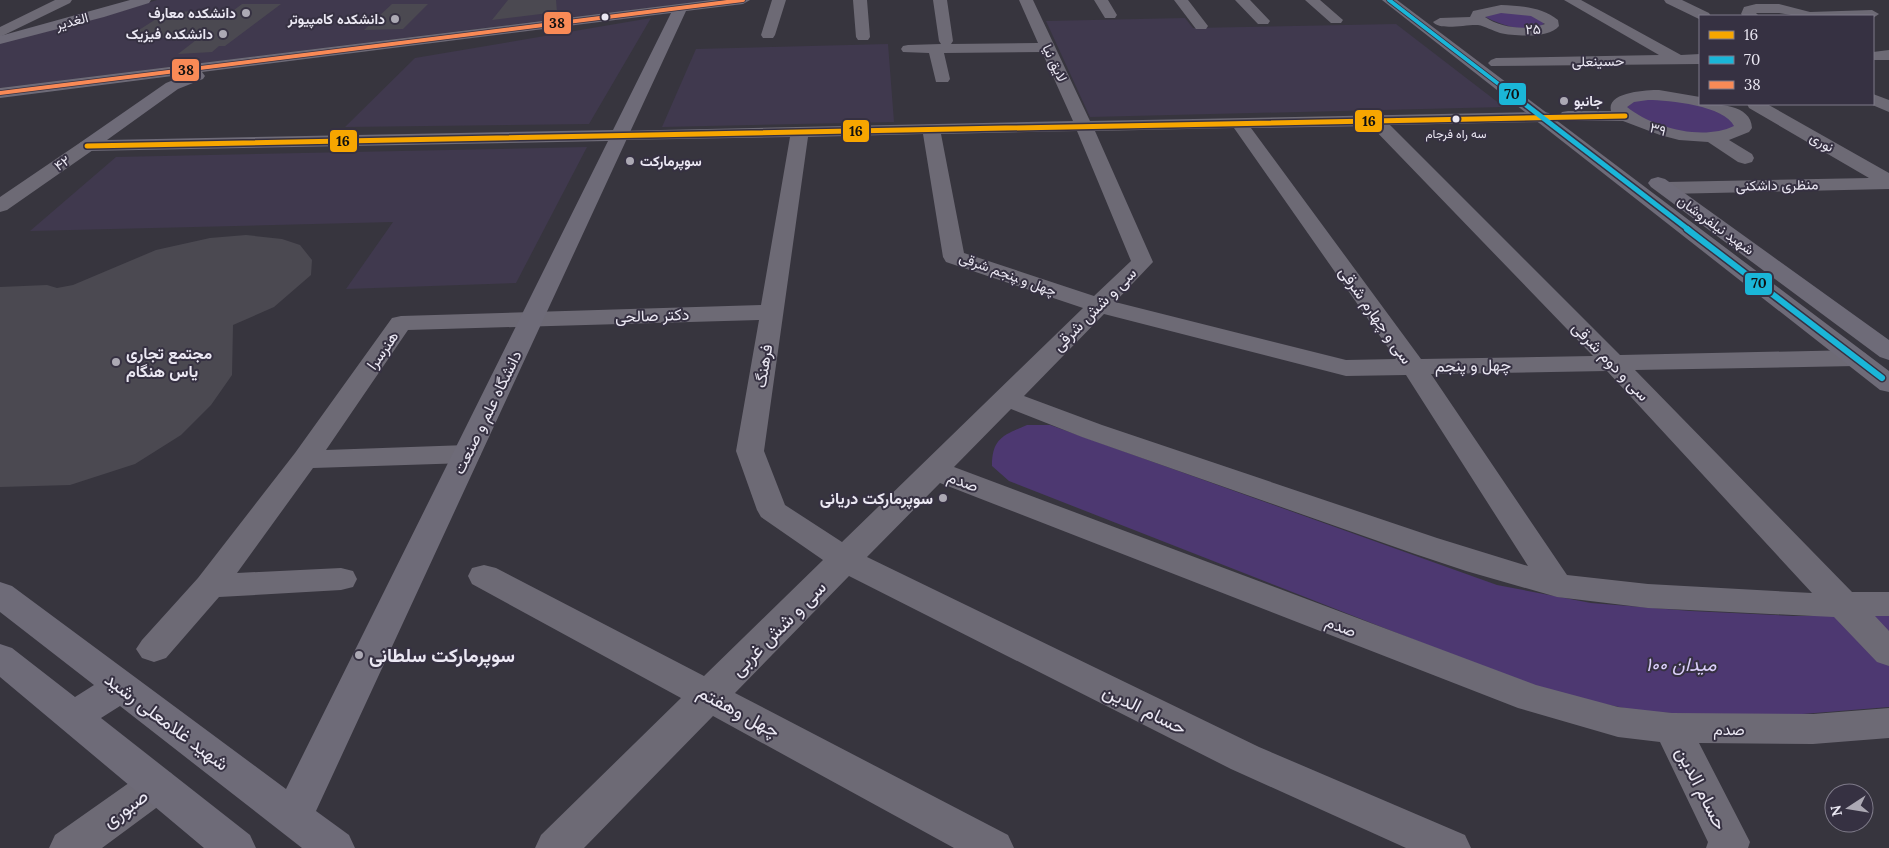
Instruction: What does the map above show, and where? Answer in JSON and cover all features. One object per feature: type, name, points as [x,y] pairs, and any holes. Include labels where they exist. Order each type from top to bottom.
[{"type":"main road","name":"الغدیر","points":[[0,40],[144,0]]},
{"type":"main road","points":[[0,93],[743,0]]},
{"type":"main road","name":"شهید نیلفروشان","points":[[1388,0],[1545,109],[1889,384]]},
{"type":"main road","points":[[1410,0],[1517,79]]},
{"type":"main road","name":"دانشگاه علم و صنعت","points":[[293,817],[681,7]]},
{"type":"main road","name":"۴۲","points":[[87,146],[172,86],[197,76],[243,63]]},
{"type":"main road","points":[[0,97],[136,80],[162,80],[172,86]]},
{"type":"main road","points":[[1545,109],[1568,116]]},
{"type":"main road","name":"شهید نیلفروشان","points":[[1568,116],[1884,345]]},
{"type":"main road","points":[[87,146],[574,136],[623,128]]},
{"type":"main road","name":"شهید غلامعلی رشید","points":[[0,594],[334,848]]},
{"type":"main road","points":[[0,657],[235,848]]},
{"type":"main road","points":[[73,717],[121,687]]},
{"type":"street","points":[[0,33],[64,0]]},
{"type":"street","points":[[768,35],[779,0]]},
{"type":"street","points":[[860,0],[862,37]]},
{"type":"street","points":[[940,0],[942,79]]},
{"type":"street","name":"لایق نیا","points":[[1026,0],[1084,126]]},
{"type":"street","points":[[1101,0],[1110,15]]},
{"type":"street","points":[[1180,0],[1201,26]]},
{"type":"street","points":[[1242,0],[1263,21]]},
{"type":"street","points":[[1312,0],[1336,20]]},
{"type":"street","points":[[1486,0],[1501,9]]},
{"type":"street","points":[[1571,0],[1699,71]]},
{"type":"street","points":[[1670,0],[1702,15]]},
{"type":"street","points":[[1752,0],[1769,8],[1803,15]]},
{"type":"street","points":[[1837,0],[1874,15]]},
{"type":"street","points":[[1750,15],[1748,14],[1749,10],[1769,8]]},
{"type":"street","name":"۲۵","points":[[1501,9],[1535,14],[1550,20],[1553,23],[1552,26],[1536,31],[1506,28],[1481,21],[1477,17],[1478,14],[1501,9]]},
{"type":"street","points":[[1550,20],[1604,19]]},
{"type":"street","points":[[1440,22],[1481,21]]},
{"type":"street","points":[[1536,31],[1551,40]]},
{"type":"street","points":[[907,53],[940,49],[1048,47]]},
{"type":"street","points":[[1874,56],[1889,55]]},
{"type":"street","name":"حسینعلی","points":[[1496,63],[1699,59]]},
{"type":"street","points":[[1624,85],[1640,96]]},
{"type":"street","name":"۳۹","points":[[1699,102],[1674,97],[1640,96],[1627,98],[1619,103],[1618,109],[1625,116],[1652,128],[1685,134],[1711,136],[1732,134],[1743,128],[1743,122],[1731,112]]},
{"type":"street","points":[[1874,100],[1889,107]]},
{"type":"street","points":[[1710,105],[1731,112],[1761,108]]},
{"type":"street","name":"نوری","points":[[1761,108],[1889,182]]},
{"type":"street","points":[[623,128],[800,131],[1239,123],[1375,120],[1545,109]]},
{"type":"street","points":[[1568,116],[1625,116]]},
{"type":"street","name":"سی و دوم شرقی","points":[[1375,120],[1614,362],[1827,605]]},
{"type":"street","name":"سی و چهارم شرقی","points":[[1239,123],[1412,366],[1558,585]]},
{"type":"street","name":"سی و شش شرقی","points":[[1006,398],[1142,262],[1084,126]]},
{"type":"street","name":"چهل و ‍پنجم شرقی","points":[[930,129],[954,257],[1098,305]]},
{"type":"street","name":"فرهنگ","points":[[800,131],[750,451],[772,510],[845,560]]},
{"type":"street","points":[[1711,136],[1745,158]]},
{"type":"street","name":"۴۲","points":[[0,206],[87,146]]},
{"type":"street","name":"منظری داشکنی","points":[[1666,188],[1889,182]]},
{"type":"street","name":"چهل و پنجم","points":[[1098,305],[1346,368],[1856,358]]},
{"type":"street","name":"دکتر صالحی","points":[[531,319],[772,312]]},
{"type":"street","name":"هنرسرا","points":[[154,649],[210,586],[305,459],[401,323],[531,319]]},
{"type":"street","points":[[1006,398],[1092,431],[1426,546],[1477,563],[1558,585],[1648,596],[1827,605],[1889,604]]},
{"type":"street","name":"صدم","points":[[1006,398],[934,470],[1530,698],[1618,722],[1672,728],[1814,730],[1889,723]]},
{"type":"street","points":[[305,459],[467,454]]},
{"type":"street","name":"سی و شش غربی","points":[[556,848],[934,470]]},
{"type":"street","name":"حسام الدین","points":[[845,560],[1245,758],[1430,844]]},
{"type":"street","name":"چهل وهفتم","points":[[484,576],[993,848]]},
{"type":"street","points":[[210,586],[341,579]]},
{"type":"street","points":[[1827,605],[1889,653]]},
{"type":"street","name":"حسام الدین","points":[[1672,728],[1729,842],[1727,848]]},
{"type":"street","name":"صبوری","points":[[70,848],[157,785]]},
{"type":"shaded area","points":[[157,0],[710,0],[0,88],[0,43],[106,16]]},
{"type":"shaded area","points":[[651,18],[589,124],[345,127],[415,58]]},
{"type":"shaded area","points":[[1185,18],[1193,28],[1396,24],[1504,107],[1090,117],[1046,21]]},
{"type":"shaded area","points":[[888,44],[894,122],[662,127],[696,49]]},
{"type":"shaded area","points":[[587,147],[516,283],[346,289],[393,222],[30,231],[116,157]]},
{"type":"green space","points":[[1491,12],[1529,14],[1545,22],[1533,29],[1515,28],[1484,16]]},
{"type":"green space","points":[[1674,97],[1699,103],[1699,105],[1710,105],[1743,128],[1711,136],[1672,132],[1625,116],[1627,99]]},
{"type":"green space","name":"میدان ۱۰۰","points":[[1027,425],[1050,425],[1497,585],[1591,603],[1691,611],[1793,616],[1889,616],[1889,707],[1754,718],[1638,711],[1562,695],[1509,677],[1009,481],[992,466],[994,449],[997,443],[1006,435]]},
{"type":"building","points":[[508,0],[556,0],[557,12],[492,20]]},
{"type":"building","points":[[242,4],[281,4],[225,46],[219,46],[212,52],[178,54],[200,37],[125,39],[167,12],[234,10]]},
{"type":"building","name":"دانشکده کامپیوتر","points":[[392,4],[428,4],[403,29],[364,30]]},
{"type":"building","name":"مجتمع تجاری یاس هنگام","points":[[246,235],[282,239],[300,245],[312,260],[311,275],[274,307],[233,325],[232,375],[211,405],[181,435],[135,464],[70,485],[0,487],[0,287],[47,285],[57,288],[73,285],[156,250],[210,238]]},
{"type":"transit line","name":"38","points":[[0,93],[743,0]]},
{"type":"transit line","name":"70","points":[[1389,0],[1882,378]]},
{"type":"transit line","name":"16","points":[[87,146],[1625,116]]},
{"type":"place","name":"دانشکده معارف","points":[[246,13]]},
{"type":"place","name":"دانشکده کامپیوتر","points":[[395,19]]},
{"type":"place","name":"دانشکده فیزیک","points":[[223,34]]},
{"type":"place","name":"جانبو","points":[[1564,101]]},
{"type":"place","name":"سه راه فرجام","points":[[1456,119]]},
{"type":"place","name":"سوپرمارکت","points":[[630,161]]},
{"type":"place","name":"مجتمع تجاری یاس هنگام","points":[[116,362]]},
{"type":"place","name":"سوپرمارکت دریانی","points":[[943,498]]},
{"type":"place","name":"سوپرمارکت سلطانی","points":[[359,655]]}]
